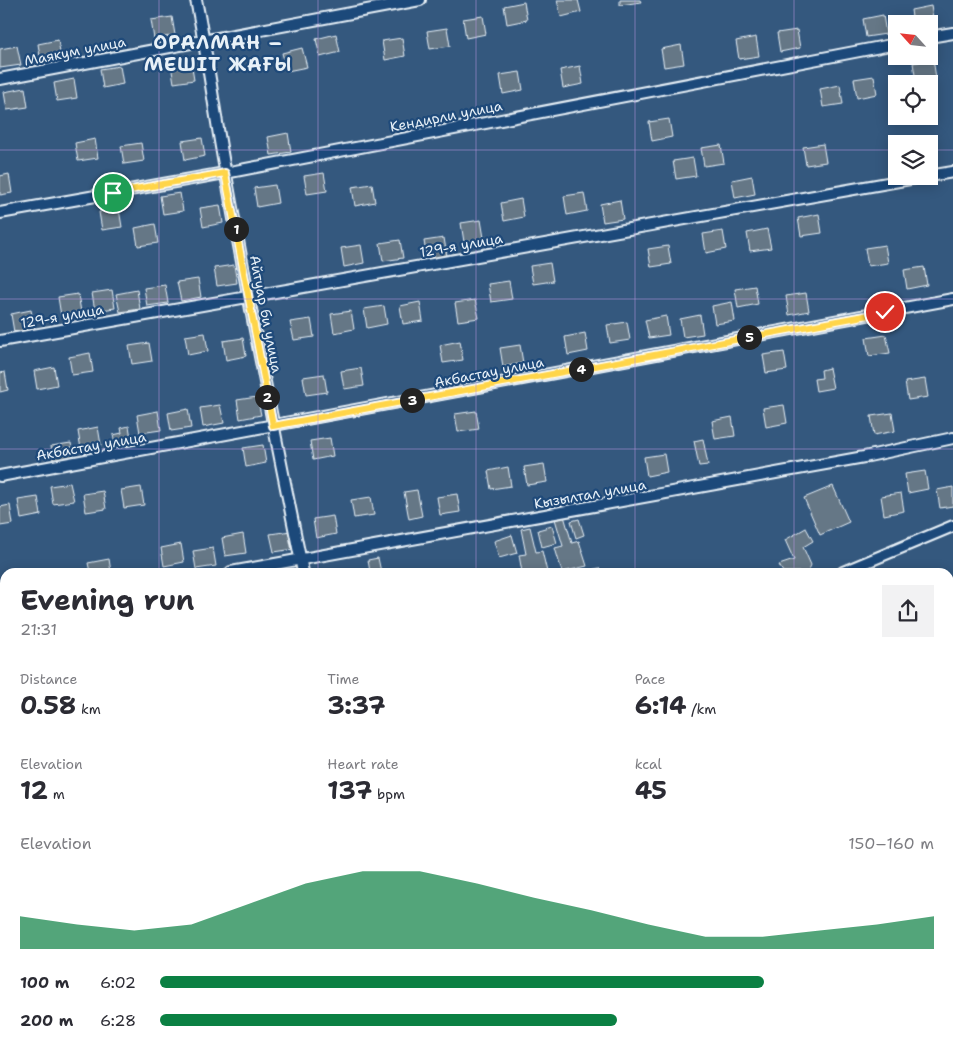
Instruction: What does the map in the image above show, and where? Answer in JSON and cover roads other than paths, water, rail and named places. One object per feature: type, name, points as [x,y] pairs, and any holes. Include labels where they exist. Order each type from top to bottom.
[{"type":"street","name":"Айтуар би улица","points":[[196,0],[205,41],[225,173],[248,296],[303,568]]},
{"type":"street","name":"Маякум улица","points":[[0,79],[420,0]]},
{"type":"street","points":[[938,36],[953,33]]},
{"type":"street","name":"Кендирли улица","points":[[0,213],[225,173],[888,46]]},
{"type":"street","name":"129-я улица","points":[[938,174],[953,172]]},
{"type":"street","name":"129-я улица","points":[[0,341],[888,183]]},
{"type":"street","name":"Акбастау улица","points":[[0,476],[953,299]]},
{"type":"street","name":"Кызылтал улица","points":[[256,568],[855,459],[953,438]]},
{"type":"street","points":[[857,568],[953,526]]},
{"type":"district","name":"ОРАЛМАН – МЕШІТ ЖАҒЫ","points":[[218,53]]}]
